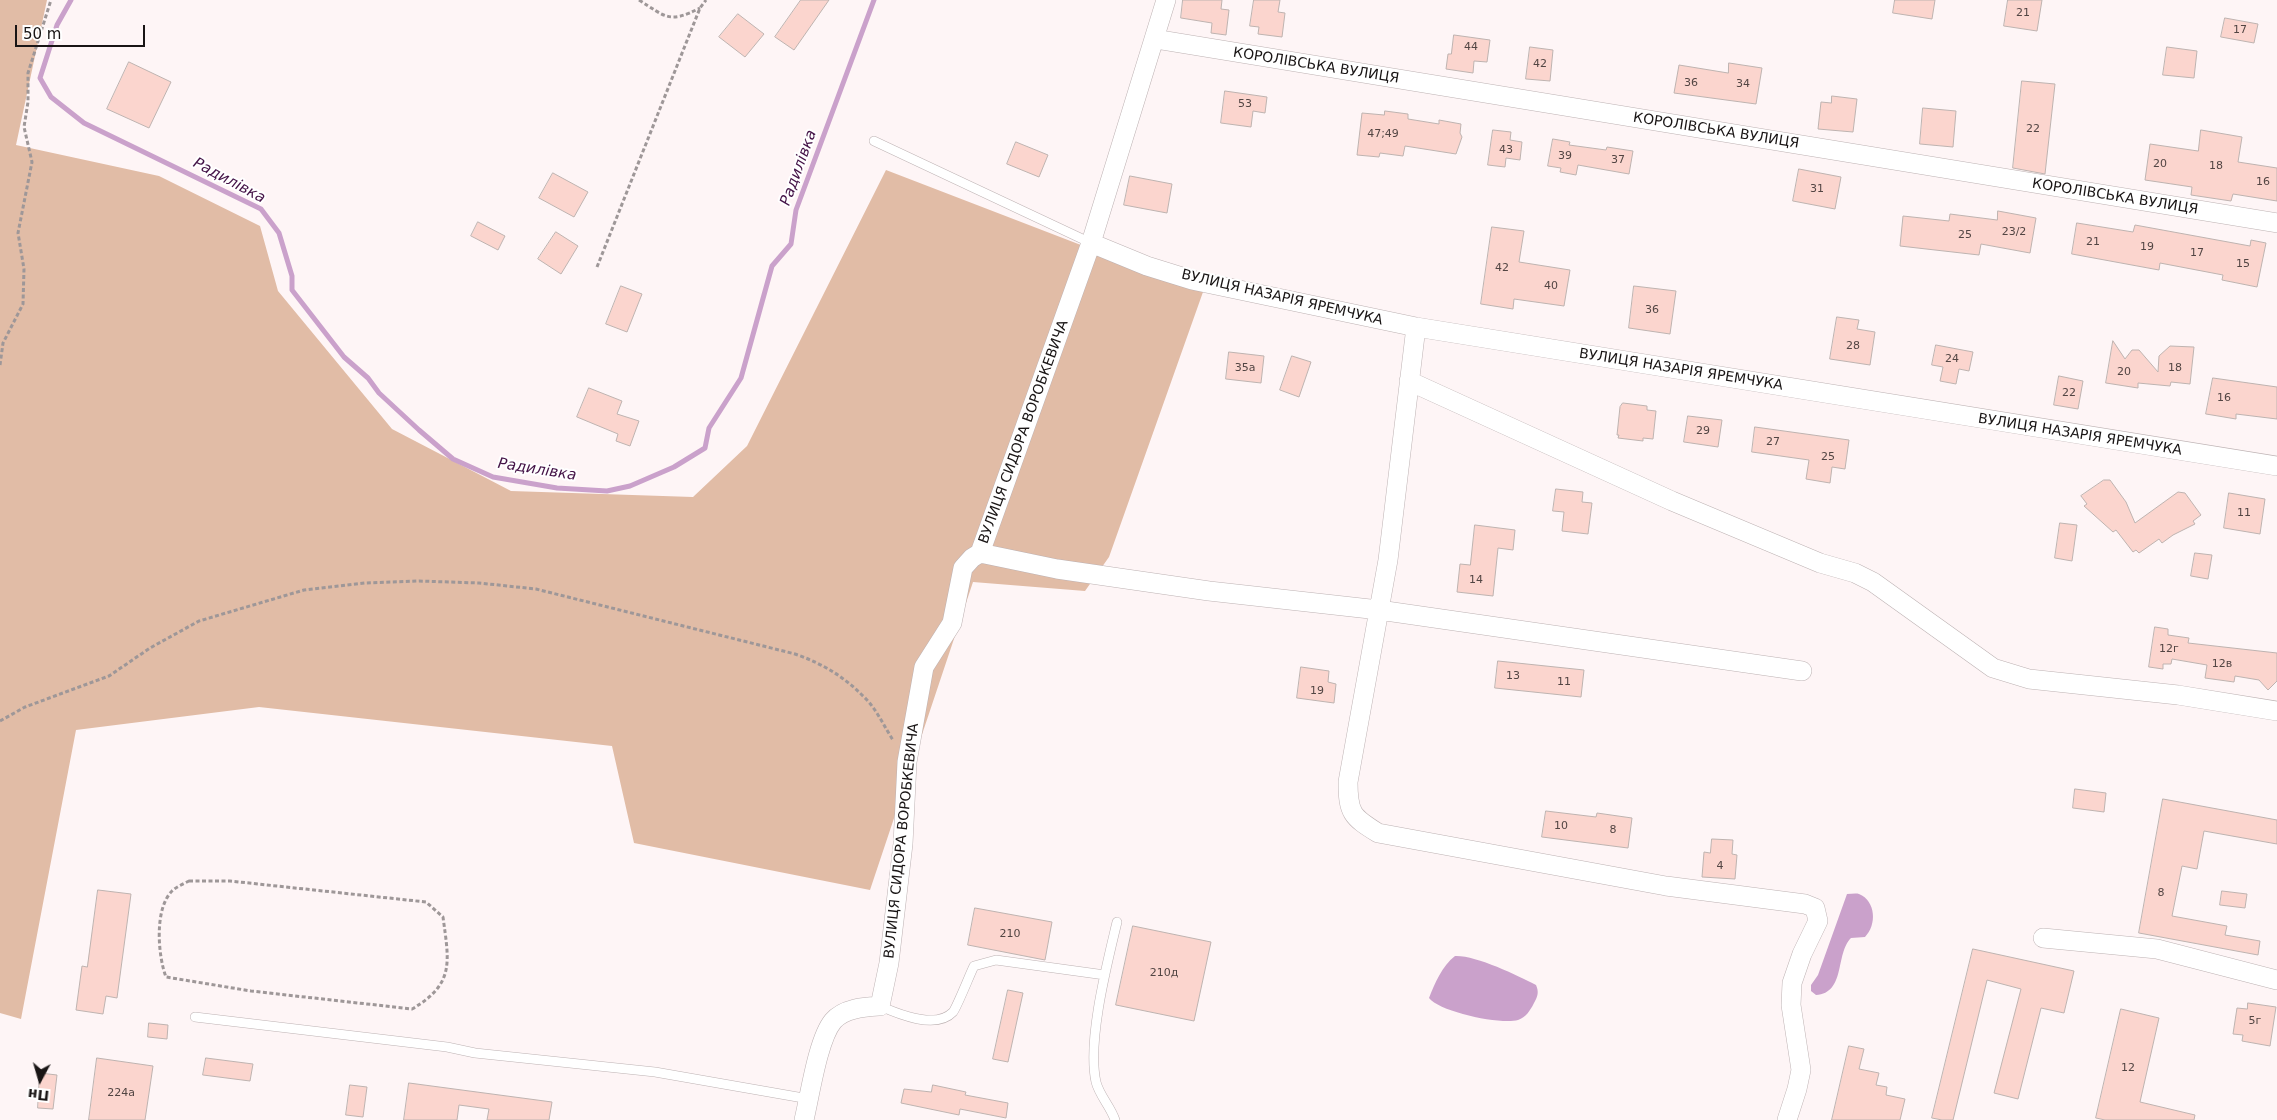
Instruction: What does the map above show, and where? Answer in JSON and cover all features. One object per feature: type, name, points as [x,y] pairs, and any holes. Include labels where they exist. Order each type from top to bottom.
[{"type":"street","name":"ВУЛИЦЯ СИДОРА ВОРОБКЕВИЧА","points":[[880,1006],[889,962],[902,844],[907,762],[924,667],[952,623],[963,568],[972,558],[980,553],[1091,244],[1166,0]]},
{"type":"street","name":"КОРОЛІВСЬКА ВУЛИЦЯ","points":[[1154,39],[2277,223]]},
{"type":"street","name":"ВУЛИЦЯ НАЗАРІЯ ЯРЕМЧУКА","points":[[1091,244],[1147,266],[1192,280],[1416,327],[2277,466]]},
{"type":"street","points":[[1416,327],[1388,560],[1348,782],[1348,802],[1357,820],[1378,833],[1666,886],[1805,904],[1815,908],[1818,921],[1802,954],[1792,983],[1791,1005],[1800,1070],[1797,1089],[1787,1120]]},
{"type":"street","points":[[1409,381],[1672,501],[1820,563],[1855,573],[1873,582],[1993,668],[2029,679],[2178,695],[2277,711]]},
{"type":"street","points":[[980,553],[1057,569],[1200,590],[1379,610],[1802,671]]},
{"type":"street","points":[[2043,938],[2156,949],[2277,980]]},
{"type":"street","points":[[804,1120],[826,1035],[834,1020],[844,1013],[859,1008],[880,1006]]},
{"type":"lane","points":[[874,141],[1091,244]]},
{"type":"lane","points":[[1115,1120],[1097,1085],[1093,1064],[1105,975],[1117,922]]},
{"type":"lane","points":[[880,1006],[906,1017],[936,1020],[953,1012],[974,966],[996,960],[1105,975]]},
{"type":"lane","points":[[195,1017],[447,1047],[476,1053],[655,1072],[809,1099]]},
{"type":"path","points":[[0,365],[3,343],[23,304],[24,269],[18,233],[32,162],[24,127],[28,102],[28,73],[50,0]]},
{"type":"path","points":[[639,0],[666,17],[682,17],[700,8]]},
{"type":"path","points":[[598,267],[700,8],[706,0]]},
{"type":"path","points":[[0,721],[25,707],[109,676],[150,648],[200,621],[304,590],[365,583],[480,583],[536,589],[584,599],[795,654],[823,664],[847,682],[868,702],[907,762]]},
{"type":"path","points":[[188,881],[230,881],[426,902],[443,917],[447,960],[444,982],[431,998],[412,1009],[251,991],[166,977],[158,948],[161,914],[171,891],[188,881]]},
{"type":"shaded area","points":[[0,0],[47,0],[16,145],[159,176],[260,226],[278,291],[392,429],[511,491],[693,497],[747,446],[886,170],[1203,292],[1109,557],[1085,591],[973,582],[870,890],[634,843],[612,746],[259,707],[76,730],[21,1019],[0,1013]]},
{"type":"shaded area","points":[[1847,894],[1859,894],[1869,902],[1873,914],[1872,926],[1865,937],[1851,938],[1846,945],[1839,972],[1832,988],[1825,993],[1816,995],[1811,991],[1811,985],[1818,975]]},
{"type":"shaded area","points":[[1455,956],[1484,962],[1536,985],[1538,990],[1537,996],[1529,1011],[1518,1020],[1498,1021],[1471,1016],[1435,1003],[1429,998],[1431,992],[1443,970]]},
{"type":"building","points":[[801,0],[829,0],[794,50],[775,37]]},
{"type":"building","points":[[1183,0],[1222,0],[1221,9],[1229,10],[1226,35],[1211,33],[1212,23],[1181,18]]},
{"type":"building","points":[[1254,0],[1280,0],[1278,12],[1285,13],[1282,37],[1258,34],[1259,27],[1250,26]]},
{"type":"building","points":[[1895,0],[1935,0],[1932,19],[1893,13]]},
{"type":"building","points":[[2008,0],[2042,0],[2037,31],[2004,26]]},
{"type":"building","points":[[738,14],[764,34],[745,57],[719,37]]},
{"type":"building","points":[[2225,18],[2258,24],[2254,43],[2221,37]]},
{"type":"building","points":[[1454,35],[1490,40],[1487,62],[1474,61],[1473,73],[1446,69]]},
{"type":"building","points":[[1530,47],[1553,50],[1550,81],[1526,79]]},
{"type":"building","points":[[2167,47],[2197,51],[2194,78],[2163,75]]},
{"type":"building","points":[[129,62],[171,82],[149,128],[107,109]]},
{"type":"building","points":[[1729,63],[1762,68],[1756,104],[1674,93],[1679,65],[1728,73]]},
{"type":"building","points":[[2022,81],[2055,84],[2045,174],[2013,168]]},
{"type":"building","points":[[1225,91],[1267,97],[1265,113],[1253,111],[1251,127],[1221,123]]},
{"type":"building","points":[[1832,96],[1857,99],[1853,132],[1818,129],[1821,102],[1831,103]]},
{"type":"building","points":[[1923,108],[1956,111],[1953,147],[1920,144]]},
{"type":"building","points":[[1385,111],[1408,114],[1408,119],[1439,124],[1439,120],[1461,124],[1460,133],[1462,137],[1456,154],[1405,146],[1403,156],[1380,153],[1379,157],[1357,155],[1362,113],[1384,115]]},
{"type":"building","points":[[1493,130],[1511,132],[1510,140],[1522,142],[1520,160],[1506,158],[1505,167],[1488,165]]},
{"type":"building","points":[[2201,130],[2242,137],[2238,162],[2277,168],[2277,201],[2233,194],[2231,201],[2191,195],[2192,187],[2145,180],[2150,144],[2198,151]]},
{"type":"building","points":[[1553,139],[1570,142],[1569,145],[1606,150],[1607,147],[1633,151],[1629,174],[1578,165],[1576,175],[1560,172],[1561,168],[1548,166]]},
{"type":"building","points":[[1016,142],[1048,155],[1039,177],[1007,164]]},
{"type":"building","points":[[1799,169],[1841,177],[1835,209],[1793,201]]},
{"type":"building","points":[[553,173],[588,192],[574,217],[539,198]]},
{"type":"building","points":[[1130,176],[1172,184],[1167,213],[1124,205]]},
{"type":"building","points":[[1998,211],[2036,218],[2030,253],[1981,244],[1979,255],[1900,246],[1903,216],[1949,221],[1950,214],[1997,220]]},
{"type":"building","points":[[478,222],[505,236],[498,250],[471,236]]},
{"type":"building","points":[[2077,223],[2133,232],[2135,225],[2250,246],[2251,240],[2266,243],[2257,287],[2222,280],[2223,275],[2160,263],[2159,270],[2072,254]]},
{"type":"building","points":[[1492,227],[1524,231],[1519,262],[1570,270],[1564,306],[1514,299],[1513,309],[1481,304]]},
{"type":"building","points":[[556,232],[578,246],[561,274],[538,259]]},
{"type":"building","points":[[621,286],[642,294],[627,332],[606,324]]},
{"type":"building","points":[[1634,286],[1676,291],[1670,334],[1629,328]]},
{"type":"building","points":[[1837,317],[1859,320],[1857,329],[1875,332],[1870,365],[1830,359]]},
{"type":"building","points":[[2113,341],[2125,359],[2132,350],[2139,350],[2158,372],[2159,356],[2170,346],[2194,347],[2190,384],[2171,382],[2170,386],[2138,383],[2138,388],[2106,383]]},
{"type":"building","points":[[1936,345],[1973,352],[1969,371],[1959,369],[1956,384],[1940,381],[1943,367],[1932,365]]},
{"type":"building","points":[[1229,352],[1264,356],[1261,383],[1226,379]]},
{"type":"building","points":[[1292,356],[1311,362],[1299,397],[1280,390]]},
{"type":"building","points":[[2059,376],[2083,381],[2078,409],[2054,405]]},
{"type":"building","points":[[2213,378],[2277,387],[2277,419],[2236,414],[2236,419],[2206,414]]},
{"type":"building","points":[[589,388],[622,401],[617,414],[639,421],[630,446],[616,441],[618,434],[577,417]]},
{"type":"building","points":[[1623,403],[1647,406],[1647,410],[1656,411],[1653,439],[1643,438],[1643,441],[1618,438],[1620,407]]},
{"type":"building","points":[[1688,416],[1722,420],[1718,447],[1684,442]]},
{"type":"building","points":[[1755,427],[1849,440],[1845,469],[1832,467],[1830,483],[1806,479],[1809,460],[1752,452]]},
{"type":"building","points":[[2104,480],[2110,480],[2126,502],[2135,523],[2178,492],[2185,493],[2201,515],[2193,521],[2195,524],[2162,543],[2159,539],[2139,553],[2136,550],[2133,552],[2116,530],[2113,532],[2084,506],[2087,504],[2081,496]]},
{"type":"building","points":[[1556,489],[1583,492],[1582,502],[1592,503],[1588,534],[1562,531],[1564,512],[1553,511]]},
{"type":"building","points":[[2229,493],[2265,499],[2260,534],[2224,528]]},
{"type":"building","points":[[2060,523],[2077,525],[2072,561],[2055,558]]},
{"type":"building","points":[[1475,525],[1515,530],[1513,550],[1498,548],[1493,596],[1457,592],[1460,564],[1470,565]]},
{"type":"building","points":[[2195,553],[2212,555],[2208,579],[2191,576]]},
{"type":"building","points":[[2155,627],[2168,629],[2168,635],[2189,638],[2188,643],[2277,653],[2277,681],[2268,690],[2259,680],[2235,676],[2234,682],[2205,678],[2207,665],[2172,659],[2171,664],[2163,664],[2163,669],[2149,667]]},
{"type":"building","points":[[1498,661],[1584,670],[1581,697],[1495,688]]},
{"type":"building","points":[[1301,667],[1329,671],[1328,682],[1336,684],[1334,703],[1297,698]]},
{"type":"building","points":[[2075,789],[2106,793],[2104,812],[2073,808]]},
{"type":"building","points":[[2163,799],[2277,820],[2277,844],[2204,831],[2197,869],[2182,866],[2172,916],[2227,926],[2225,935],[2260,941],[2258,955],[2139,933]]},
{"type":"building","points":[[1546,811],[1596,817],[1597,813],[1632,818],[1628,848],[1542,837]]},
{"type":"building","points":[[1712,839],[1733,840],[1732,854],[1737,855],[1735,879],[1702,877],[1704,852],[1710,853]]},
{"type":"building","points":[[98,890],[131,894],[117,998],[106,996],[103,1014],[76,1010],[82,966],[87,967]]},
{"type":"building","points":[[2222,891],[2247,894],[2245,908],[2220,905]]},
{"type":"building","points":[[975,908],[1052,922],[1045,960],[968,945]]},
{"type":"building","points":[[1133,926],[1211,942],[1194,1021],[1116,1005]]},
{"type":"building","points":[[1973,949],[2074,971],[2064,1013],[2041,1008],[2018,1099],[1994,1093],[2021,989],[1987,980],[1953,1120],[1932,1118]]},
{"type":"building","points":[[1008,990],[1023,993],[1008,1062],[993,1059]]},
{"type":"building","points":[[2248,1003],[2276,1007],[2270,1046],[2242,1041],[2243,1035],[2233,1034],[2237,1008],[2247,1009]]},
{"type":"building","points":[[2121,1009],[2159,1018],[2140,1102],[2195,1115],[2194,1120],[2105,1120],[2096,1118]]},
{"type":"building","points":[[149,1023],[168,1025],[167,1039],[148,1037]]},
{"type":"building","points":[[1849,1046],[1864,1049],[1859,1069],[1879,1073],[1876,1085],[1887,1087],[1886,1095],[1905,1099],[1900,1120],[1832,1120]]},
{"type":"building","points":[[97,1058],[153,1066],[145,1120],[89,1120]]},
{"type":"building","points":[[206,1058],[253,1064],[250,1081],[203,1075]]},
{"type":"building","points":[[40,1073],[57,1075],[53,1109],[38,1108]]},
{"type":"building","points":[[409,1083],[552,1102],[549,1120],[487,1120],[489,1109],[459,1105],[457,1120],[404,1120]]},
{"type":"building","points":[[350,1085],[367,1087],[363,1117],[346,1115]]},
{"type":"building","points":[[933,1085],[966,1092],[965,1095],[1008,1103],[1006,1118],[960,1109],[959,1115],[901,1103],[904,1089],[931,1092]]},
{"type":"waterway","name":"Радилівка","points":[[71,0],[57,25],[40,78],[51,97],[84,123],[261,209],[279,233],[292,276],[292,290],[344,357],[368,378],[379,393],[453,459],[493,477],[557,488],[607,491],[630,486],[674,467],[705,448],[709,428],[741,378],[772,266],[791,244],[796,210],[874,0]]}]
